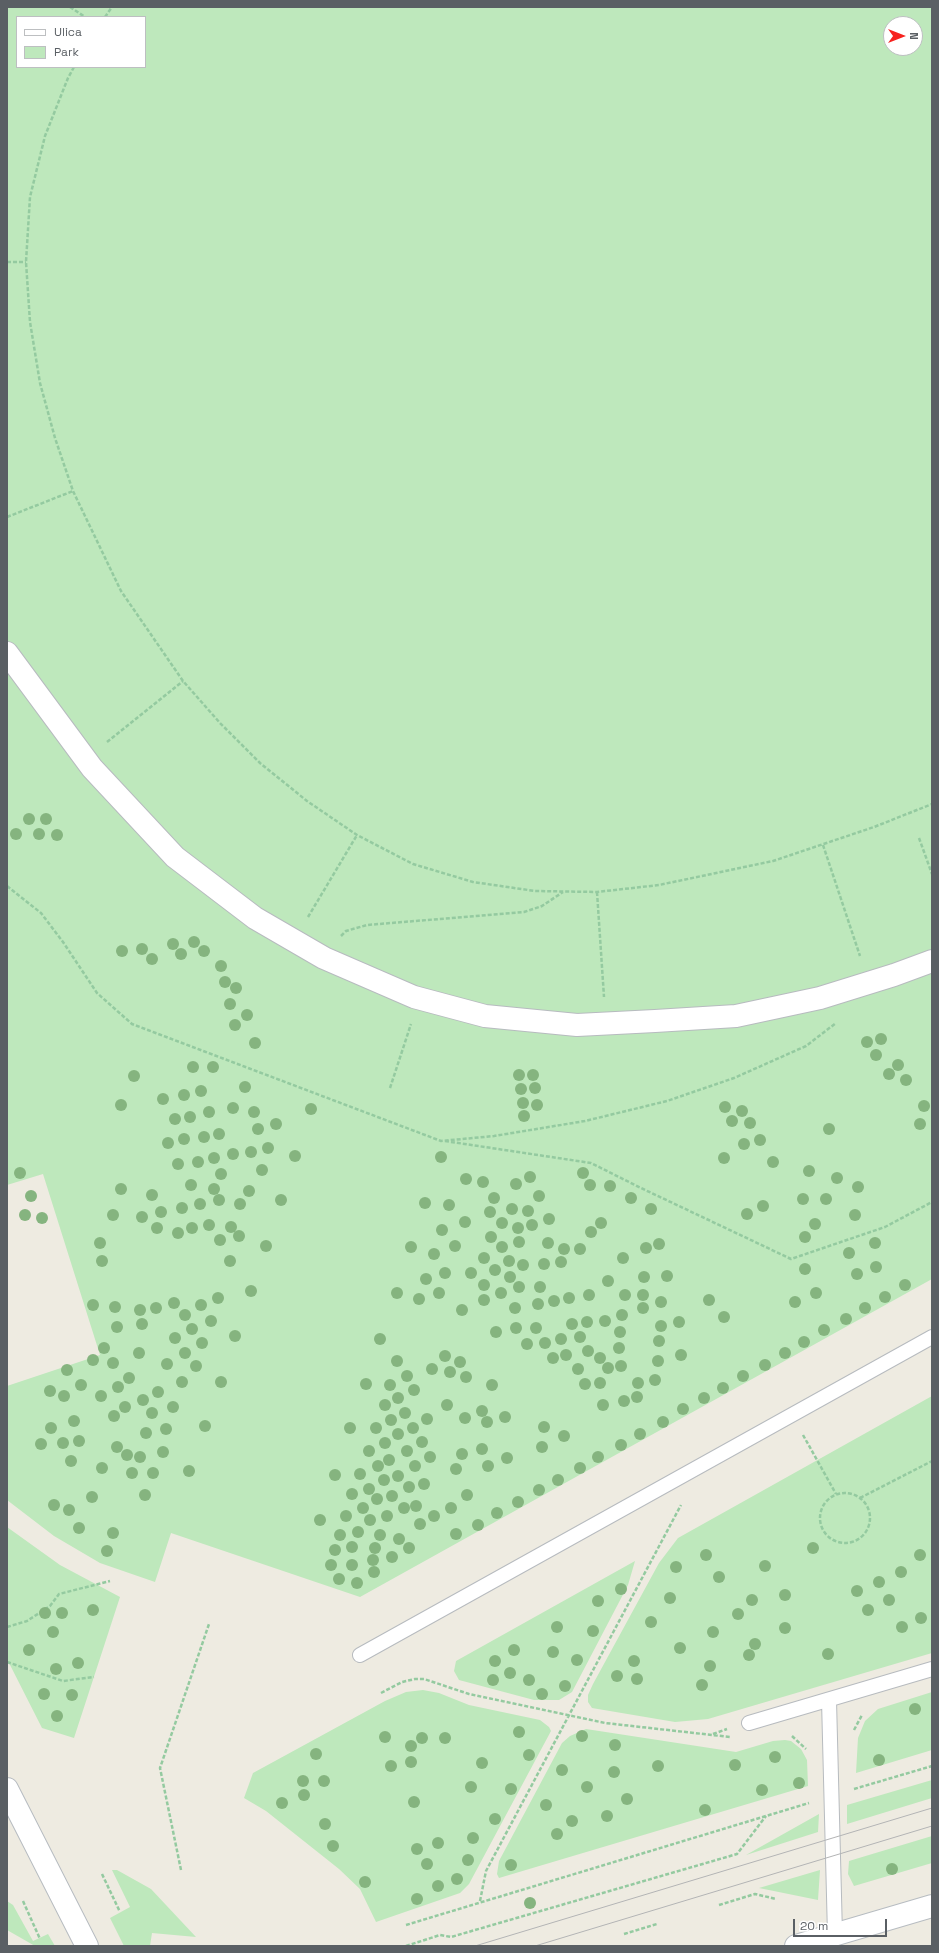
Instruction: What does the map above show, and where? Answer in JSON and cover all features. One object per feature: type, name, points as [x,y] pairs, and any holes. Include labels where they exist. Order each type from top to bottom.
[{"type":"street","points":[[7,653],[92,768],[175,857],[255,918],[306,948],[332,963],[414,997],[485,1016],[569,1024],[663,1021],[736,1016],[820,998],[894,975],[932,961]]},
{"type":"street","points":[[7,1789],[87,1946]]},
{"type":"street","points":[[796,1946],[932,1906]]},
{"type":"lane","points":[[360,1655],[932,1337]]},
{"type":"lane","points":[[749,1723],[932,1669]]},
{"type":"lane","points":[[829,1700],[835,1935]]},
{"type":"path","points":[[70,7],[84,16]]},
{"type":"path","points":[[106,16],[112,7]]},
{"type":"path","points":[[73,68],[45,136],[30,197],[26,262],[30,322],[40,383],[55,438],[73,491],[121,591],[183,681],[220,723],[260,763],[306,801],[357,835],[413,864],[473,882],[535,891],[597,892],[659,885],[773,861],[874,827],[932,804]]},
{"type":"path","points":[[7,262],[26,262]]},
{"type":"path","points":[[7,517],[73,491]]},
{"type":"path","points":[[116,735],[183,681]]},
{"type":"path","points":[[314,909],[357,835]]},
{"type":"path","points":[[919,838],[932,874]]},
{"type":"path","points":[[823,845],[851,928]]},
{"type":"path","points":[[7,886],[41,913],[63,942],[97,993],[132,1024],[440,1141],[591,1162],[641,1188],[791,1259],[885,1228],[932,1202]]},
{"type":"path","points":[[367,925],[524,912],[542,906],[564,891]]},
{"type":"path","points":[[597,892],[603,977]]},
{"type":"path","points":[[390,1088],[409,1032]]},
{"type":"path","points":[[440,1141],[494,1136],[585,1121],[667,1101],[734,1078],[806,1046],[818,1038]]},
{"type":"path","points":[[802,1432],[836,1494]]},
{"type":"path","points":[[860,1498],[932,1461]]},
{"type":"path","points":[[480,1901],[486,1871],[567,1716],[702,1466]]},
{"type":"path","points":[[836,1494],[852,1494],[860,1498],[869,1511],[868,1527],[865,1534],[859,1540],[842,1544],[827,1537],[822,1530],[820,1513],[823,1505],[836,1494]]},
{"type":"path","points":[[7,1627],[27,1622],[50,1606],[59,1594],[110,1580]]},
{"type":"path","points":[[181,1870],[160,1768],[209,1624]]},
{"type":"path","points":[[7,1662],[63,1681],[94,1678]]},
{"type":"path","points":[[381,1693],[402,1682],[415,1679],[424,1679],[469,1694],[567,1716],[605,1723],[732,1738]]},
{"type":"path","points":[[852,1734],[862,1716],[867,1711]]},
{"type":"path","points":[[788,1735],[794,1736],[809,1751]]},
{"type":"path","points":[[851,1785],[851,1790],[932,1766]]},
{"type":"path","points":[[406,1925],[480,1901],[812,1802]]},
{"type":"path","points":[[406,1946],[440,1935],[452,1937],[737,1854],[767,1815]]},
{"type":"path","points":[[102,1874],[120,1912]]},
{"type":"path","points":[[719,1905],[755,1894],[776,1899]]},
{"type":"path","points":[[23,1901],[40,1939]]},
{"type":"path","points":[[624,1934],[657,1924]]},
{"type":"green space","points":[[7,7],[932,7],[932,1279],[360,1597],[171,1533],[155,1582],[100,1563],[54,1536],[7,1500],[7,1386],[100,1355],[43,1174],[7,1185]]},
{"type":"green space","points":[[932,1396],[932,1653],[708,1719],[675,1722],[592,1708],[588,1702],[588,1695],[593,1684],[659,1563],[678,1538]]},
{"type":"green space","points":[[7,1527],[60,1565],[120,1597],[74,1738],[42,1728],[7,1659]]},
{"type":"green space","points":[[635,1561],[628,1585],[572,1692],[559,1700],[534,1700],[459,1680],[454,1671],[456,1661]]},
{"type":"green space","points":[[423,1690],[439,1693],[469,1705],[540,1720],[549,1727],[551,1731],[469,1884],[460,1893],[376,1922],[360,1889],[339,1869],[266,1811],[244,1798],[253,1773],[385,1701],[406,1692]]},
{"type":"green space","points":[[932,1692],[932,1750],[856,1773],[858,1738],[865,1721],[878,1709]]},
{"type":"green space","points":[[586,1729],[736,1752],[773,1741],[791,1741],[801,1749],[807,1760],[808,1786],[499,1878],[497,1874],[499,1861],[562,1743],[570,1736]]},
{"type":"green space","points":[[932,1780],[932,1798],[847,1824],[847,1805]]},
{"type":"green space","points":[[819,1814],[818,1832],[746,1855]]},
{"type":"green space","points":[[932,1836],[932,1863],[854,1886],[848,1874],[849,1861]]},
{"type":"green space","points":[[112,1870],[117,1870],[151,1889],[196,1937],[152,1933],[150,1946],[124,1946],[110,1918],[130,1907]]},
{"type":"green space","points":[[820,1870],[818,1900],[759,1888]]},
{"type":"green space","points":[[7,1901],[13,1905],[33,1941],[48,1934],[55,1946],[35,1946],[7,1930]]},
{"type":"tram line","points":[[475,1946],[932,1808]]},
{"type":"tram line","points":[[535,1946],[932,1826]]}]
